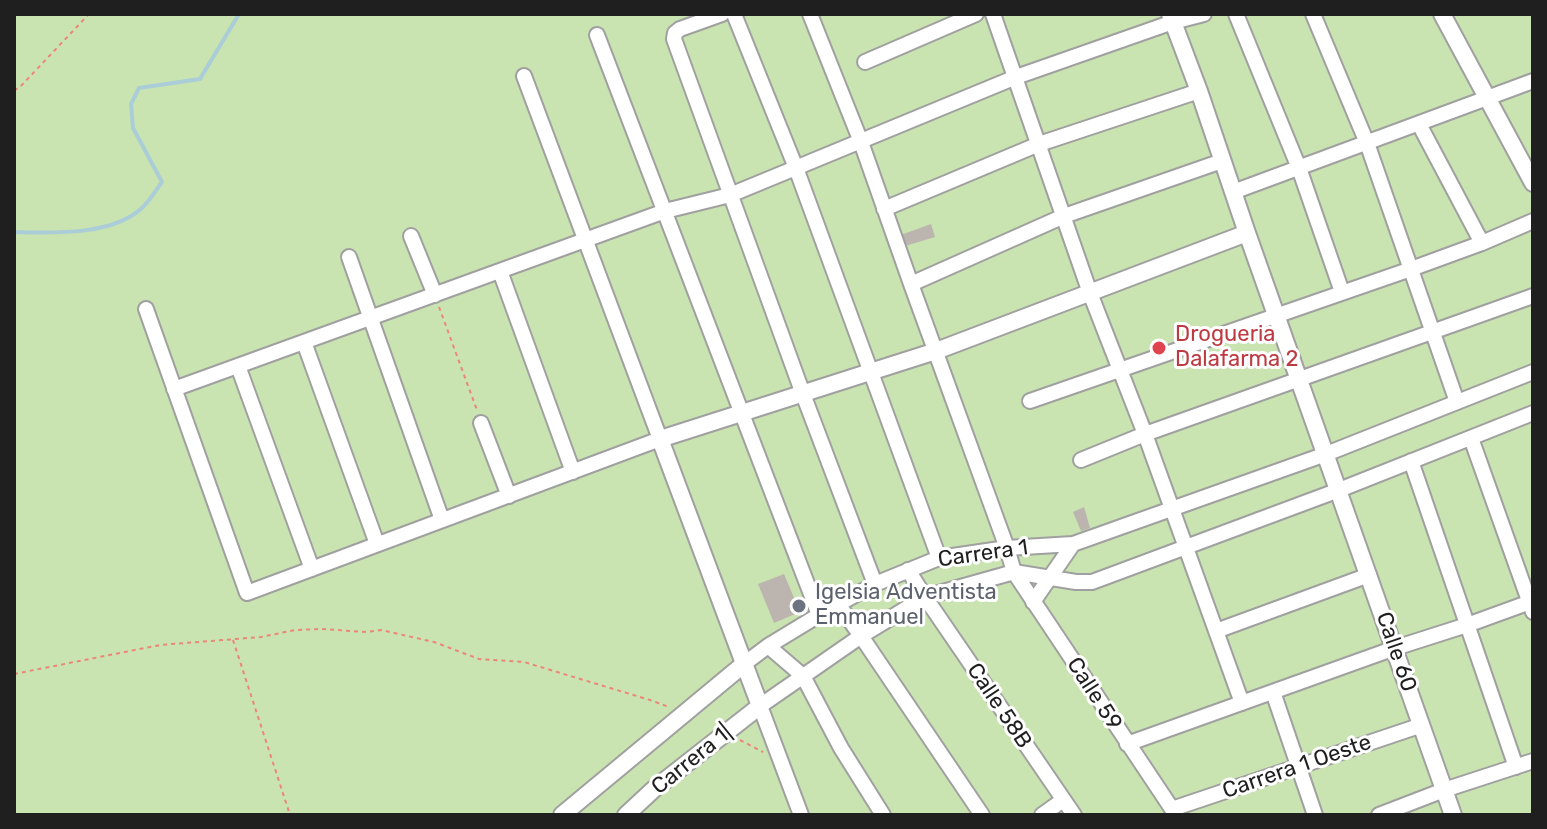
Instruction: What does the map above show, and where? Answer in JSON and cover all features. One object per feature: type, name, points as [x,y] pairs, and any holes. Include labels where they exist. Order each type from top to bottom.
[{"type":"street","points":[[722,14],[680,29],[674,39],[875,584]]},
{"type":"street","points":[[734,14],[796,168],[939,558]]},
{"type":"street","name":"Calle 59","points":[[810,14],[861,142],[1014,572],[1174,812]]},
{"type":"street","points":[[865,62],[976,14]]},
{"type":"street","points":[[993,14],[1090,293],[1145,434],[1242,703]]},
{"type":"street","points":[[174,389],[665,211],[730,195],[1016,77],[1171,18],[1204,14]]},
{"type":"street","points":[[1236,14],[1299,168],[1342,292]]},
{"type":"street","points":[[1313,14],[1367,143],[1457,402]]},
{"type":"street","points":[[1442,14],[1533,183]]},
{"type":"street","name":"Calle 60","points":[[1171,18],[1453,815]]},
{"type":"street","points":[[597,35],[819,615]]},
{"type":"street","points":[[524,76],[801,815]]},
{"type":"street","points":[[1233,192],[1533,81]]},
{"type":"street","points":[[884,209],[1039,144],[1199,91]]},
{"type":"street","points":[[1419,124],[1482,243]]},
{"type":"street","points":[[911,284],[1064,216],[1222,161]]},
{"type":"street","points":[[1030,401],[1411,269],[1533,221]]},
{"type":"street","points":[[146,309],[247,593],[660,439],[936,351],[1247,233]]},
{"type":"street","points":[[411,236],[435,295]]},
{"type":"street","points":[[349,257],[442,520]]},
{"type":"street","points":[[500,271],[573,472]]},
{"type":"street","points":[[1081,460],[1145,434],[1533,296]]},
{"type":"street","points":[[304,342],[377,544]]},
{"type":"street","points":[[238,366],[312,569]]},
{"type":"street","name":"Carrera 1","points":[[562,815],[768,646],[875,584],[939,558],[1007,548],[1073,544],[1326,454],[1533,372]]},
{"type":"street","points":[[760,706],[861,636],[925,597],[1014,572],[1092,582],[1533,414]]},
{"type":"street","points":[[481,423],[509,496]]},
{"type":"street","points":[[1127,744],[1395,648],[1532,605],[1471,438]]},
{"type":"street","points":[[1411,461],[1516,767]]},
{"type":"street","points":[[1033,602],[1073,544]]},
{"type":"street","name":"Calle 58B","points":[[908,570],[1074,815]]},
{"type":"street","points":[[1216,631],[1369,575]]},
{"type":"street","points":[[838,604],[982,815]]},
{"type":"street","points":[[768,646],[803,676],[841,748],[883,815]]},
{"type":"street","points":[[1273,692],[1315,815]]},
{"type":"street","name":"Carrera 1|","points":[[626,815],[654,789],[760,706]]},
{"type":"street","name":"Carrera 1 Oeste","points":[[1174,812],[1422,725]]},
{"type":"street","points":[[1379,815],[1533,761]]},
{"type":"street","points":[[1042,815],[1063,800]]},
{"type":"path","points":[[14,90],[89,14]]},
{"type":"path","points":[[435,295],[481,423]]},
{"type":"path","points":[[14,674],[160,645],[261,637],[295,630],[381,630],[434,642],[479,659],[524,662],[684,713]]},
{"type":"path","points":[[233,639],[290,815]]},
{"type":"path","points":[[726,732],[779,758]]},
{"type":"green space","points":[[14,14],[1533,14],[1533,815],[14,815]]},
{"type":"building","points":[[931,224],[935,237],[902,247],[898,236]]},
{"type":"building","points":[[1084,507],[1090,528],[1081,531],[1073,512]]},
{"type":"building","points":[[784,574],[800,612],[774,623],[758,584]]},
{"type":"waterway","points":[[14,232],[99,228],[116,223],[143,207],[162,182],[133,128],[131,104],[139,88],[200,79],[239,14]]},
{"type":"place","name":"Drogueria Dalafarma 2","points":[[1159,348]]},
{"type":"place","name":"Igelsia Adventista Emmanuel","points":[[799,606]]}]
